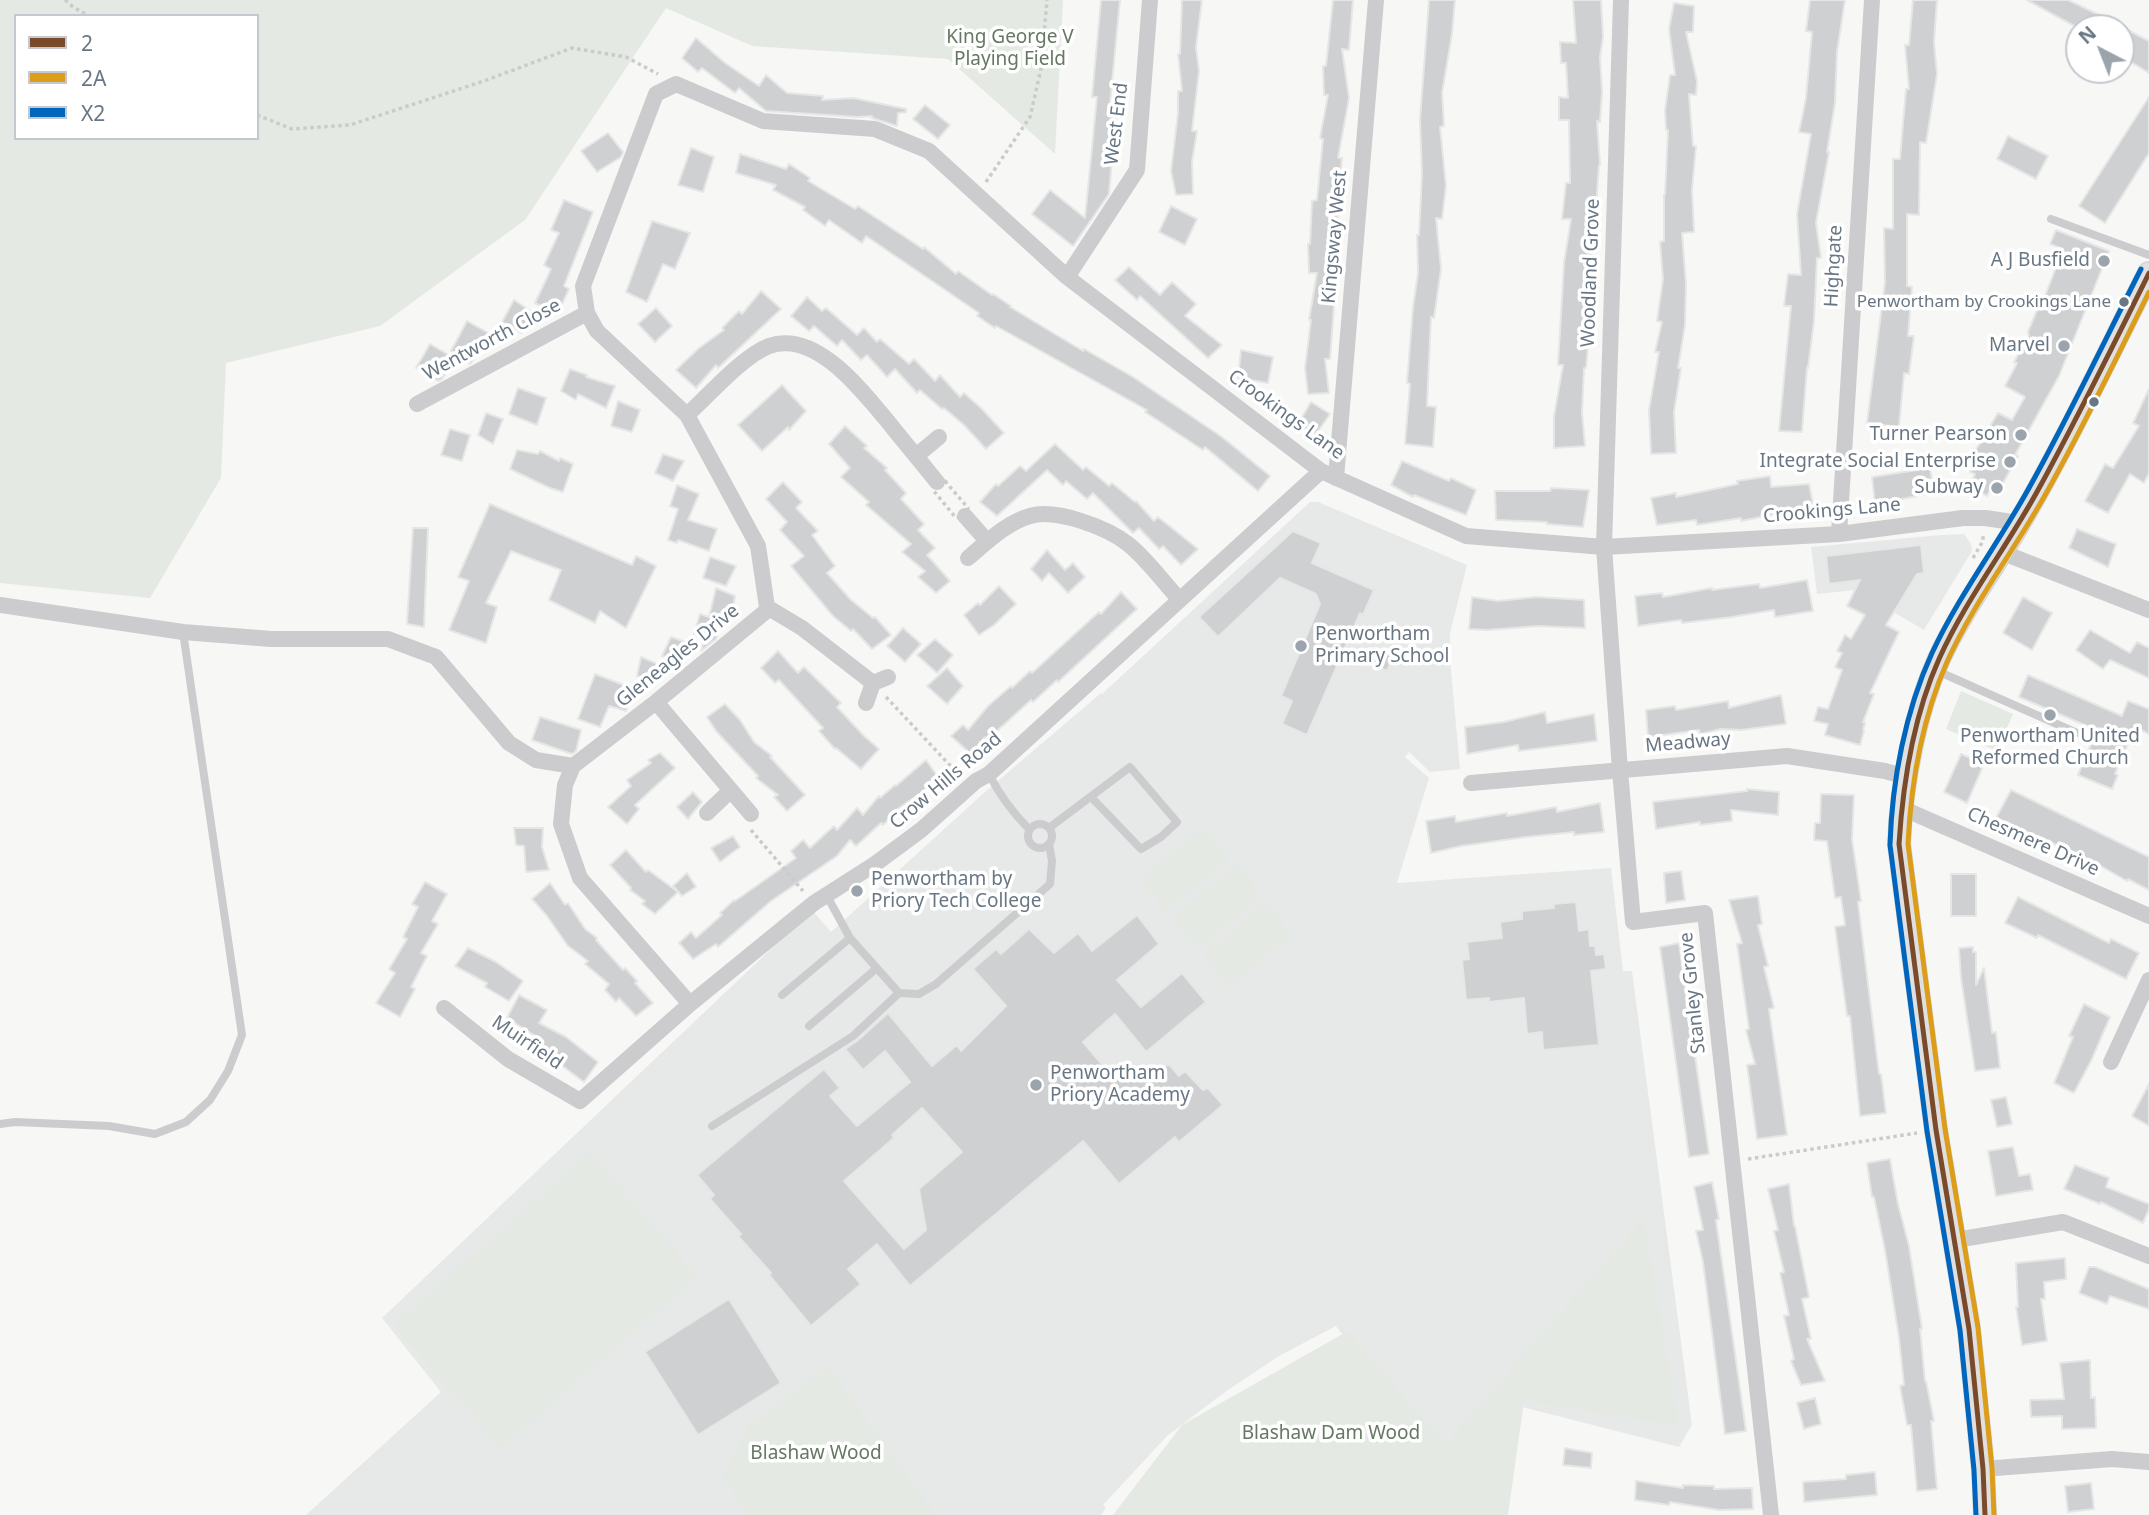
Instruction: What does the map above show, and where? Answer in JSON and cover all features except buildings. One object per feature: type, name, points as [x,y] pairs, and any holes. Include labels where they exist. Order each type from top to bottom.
[{"type":"street","name":"West End","points":[[1067,276],[1137,170],[1150,0]]},
{"type":"street","name":"Kingsway West","points":[[1329,474],[1376,0]]},
{"type":"street","name":"Woodland Grove","points":[[1604,547],[1621,0]]},
{"type":"street","name":"Highgate","points":[[1839,534],[1872,0]]},
{"type":"street","name":"Crookings Lane","points":[[676,84],[763,121],[875,129],[929,151],[1067,276],[1329,474],[1466,536],[1604,547],[1839,534],[1964,518],[2019,523]]},
{"type":"street","points":[[586,313],[583,286],[656,94],[676,84]]},
{"type":"street","points":[[1985,1515],[1969,1329],[1936,1130],[1899,844],[1900,809],[1922,705],[1935,670],[1992,547],[2019,523],[2076,419],[2149,273]]},
{"type":"street","name":"Wentworth Close","points":[[417,403],[586,313]]},
{"type":"street","name":"Gleneagles Drive","points":[[573,766],[656,702],[765,612],[767,607],[758,546],[687,415],[597,331],[586,313]]},
{"type":"street","points":[[687,415],[752,355],[771,346],[789,343],[810,349],[850,378],[937,482]]},
{"type":"street","points":[[916,456],[939,437]]},
{"type":"street","name":"Crow Hills Road","points":[[580,1101],[690,1004],[820,900],[921,830],[989,774],[1180,600],[1329,474]]},
{"type":"street","points":[[968,558],[1007,526],[1032,515],[1059,514],[1091,525],[1127,543],[1180,600]]},
{"type":"street","points":[[965,516],[987,541]]},
{"type":"street","name":"Stanley Grove","points":[[1604,547],[1619,770],[1633,922],[1705,913],[1771,1515]]},
{"type":"street","points":[[1992,547],[2149,610]]},
{"type":"street","points":[[0,605],[183,632],[271,639],[388,639],[436,657],[509,743],[536,760],[573,766],[565,785],[561,824],[580,878],[690,1004]]},
{"type":"street","points":[[767,607],[880,680],[866,703]]},
{"type":"street","points":[[656,702],[751,814]]},
{"type":"street","name":"Meadway","points":[[1471,783],[1787,756],[1885,771],[1906,777]]},
{"type":"street","points":[[707,813],[730,791]]},
{"type":"street","name":"Chesmere Drive","points":[[1900,809],[2149,916]]},
{"type":"street","points":[[2111,1062],[2149,980]]},
{"type":"street","name":"Muirfield","points":[[452,1011],[509,1059],[580,1101]]},
{"type":"street","points":[[1956,1240],[2063,1222],[2149,1256]]},
{"type":"street","points":[[1983,1469],[2112,1459],[2149,1462]]},
{"type":"lane","points":[[2051,219],[2149,255]]},
{"type":"lane","points":[[0,1124],[15,1122],[109,1126],[155,1134],[186,1122],[210,1100],[228,1071],[242,1035],[183,632]]},
{"type":"lane","points":[[1935,670],[2077,733]]},
{"type":"lane","points":[[1049,828],[1130,767],[1177,822],[1161,837],[1141,849],[1092,798]]},
{"type":"lane","points":[[989,774],[1014,815],[1029,829]]},
{"type":"lane","points":[[820,900],[899,993],[919,994],[936,984],[1050,884],[1052,861],[1049,844],[1052,836],[1049,828],[1039,824],[1029,829],[1027,837],[1031,844],[1038,848],[1049,844]]},
{"type":"lane","points":[[782,995],[850,938]]},
{"type":"lane","points":[[809,1026],[877,968]]},
{"type":"lane","points":[[712,1126],[853,1036],[899,993]]},
{"type":"path","points":[[65,0],[85,14]]},
{"type":"path","points":[[978,195],[1030,117],[1041,69],[1047,0]]},
{"type":"path","points":[[259,116],[292,129],[350,125],[484,81],[572,48],[626,57],[676,84]]},
{"type":"path","points":[[945,481],[968,508],[965,516],[956,518],[933,490],[937,482],[945,481]]},
{"type":"path","points":[[1971,562],[1992,547]]},
{"type":"path","points":[[880,680],[970,787]]},
{"type":"path","points":[[751,814],[744,822],[820,900]]},
{"type":"path","points":[[1732,1162],[1936,1130]]},
{"type":"shaded area","name":"Penwortham Priory Academy","points":[[1310,502],[1318,502],[1467,565],[1450,634],[1460,769],[1430,772],[1409,752],[1405,757],[1429,778],[1397,883],[1611,868],[1623,971],[1632,971],[1692,1425],[1679,1447],[1522,1407],[1453,1488],[1336,1326],[1279,1356],[1167,1436],[1103,1505],[1106,1508],[1101,1515],[306,1515],[441,1392],[382,1318],[812,910],[831,932],[986,791],[1103,694]]},
{"type":"shaded area","points":[[1964,534],[1972,551],[1924,630],[1856,590],[1817,594],[1811,547]]},
{"type":"green space","name":"King George V Playing Field","points":[[0,0],[1063,0],[1055,154],[948,59],[752,46],[666,8],[525,220],[380,326],[226,363],[221,478],[150,598],[0,583]]},
{"type":"green space","points":[[1961,691],[2013,714],[1997,751],[1946,729]]},
{"type":"green space","points":[[1203,827],[1229,859],[1166,911],[1140,880]]},
{"type":"green space","points":[[1236,864],[1262,896],[1198,948],[1172,917]]},
{"type":"green space","points":[[1266,902],[1292,934],[1229,986],[1203,955]]},
{"type":"green space","points":[[590,1153],[697,1276],[501,1448],[393,1325]]},
{"type":"green space","name":"Blashaw Dam Wood","points":[[1644,1218],[1679,1426],[1524,1401],[1508,1515],[1113,1515],[1182,1425],[1348,1331],[1445,1444]]},
{"type":"green space","name":"Blashaw Wood","points":[[828,1366],[936,1515],[748,1515],[722,1478],[748,1426]]},
{"type":"transit line","name":"X2","points":[[1976,1515],[1960,1330],[1927,1131],[1890,845],[1897,772],[1914,699],[1932,653],[1954,611],[2044,461],[2141,269]]},
{"type":"transit line","name":"2","points":[[1985,1515],[1969,1329],[1936,1130],[1899,844],[1903,797],[1916,726],[1939,659],[1962,615],[2038,490],[2149,273]]},
{"type":"transit line","name":"2A","points":[[1994,1515],[1978,1328],[1945,1129],[1908,844],[1912,797],[1924,728],[1947,662],[1969,619],[2058,472],[2149,292]]},
{"type":"place","name":"A J Busfield","points":[[2104,261]]},
{"type":"place","name":"Penwortham by Crookings Lane","points":[[2124,302]]},
{"type":"place","name":"Marvel","points":[[2064,346]]},
{"type":"place","name":"Turner Pearson","points":[[2021,435]]},
{"type":"place","name":"Integrate Social Enterprise","points":[[2010,462]]},
{"type":"place","name":"Subway","points":[[1997,488]]},
{"type":"place","name":"Penwortham Primary School","points":[[1301,646]]},
{"type":"place","name":"Penwortham United Reformed Church","points":[[2050,715]]},
{"type":"place","name":"Penwortham by Priory Tech College","points":[[857,891]]},
{"type":"place","name":"Penwortham Priory Academy","points":[[1036,1085]]}]
